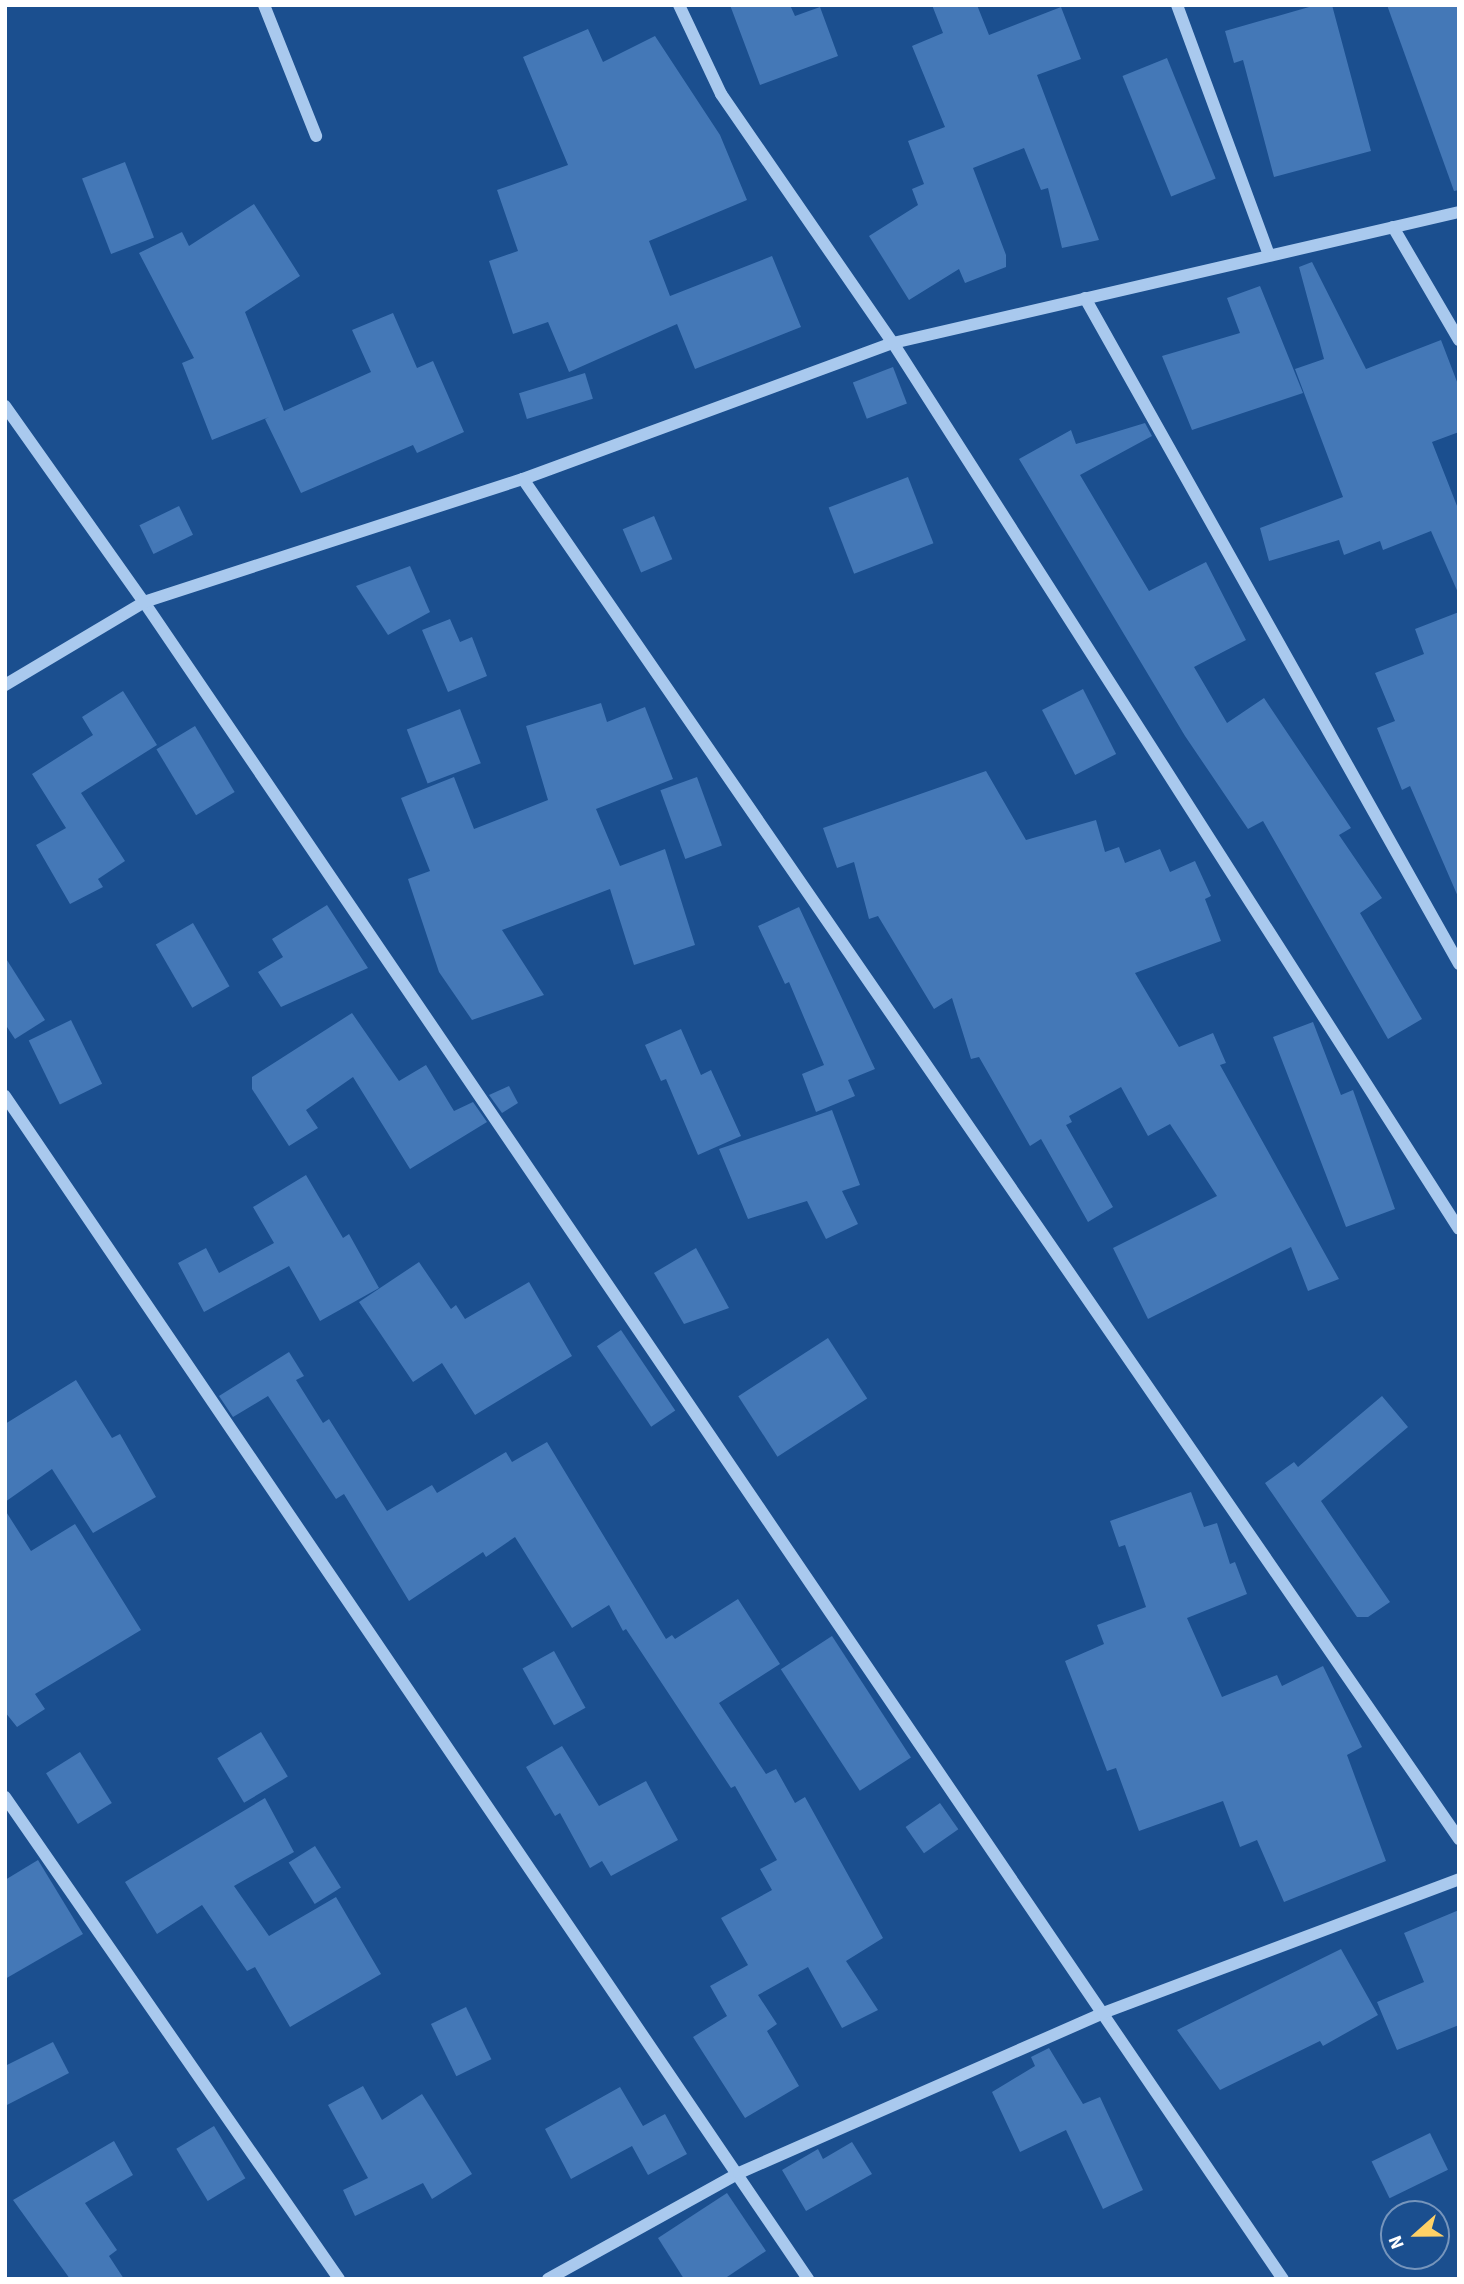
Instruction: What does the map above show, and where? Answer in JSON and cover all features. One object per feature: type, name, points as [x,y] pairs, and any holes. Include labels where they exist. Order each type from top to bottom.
[{"type":"street","points":[[264,5],[316,136]]},
{"type":"street","points":[[679,5],[721,94],[893,343],[1459,1229]]},
{"type":"street","points":[[1177,5],[1269,255]]},
{"type":"street","points":[[5,685],[144,602],[523,480],[893,343],[1459,212]]},
{"type":"street","points":[[1393,227],[1459,340]]},
{"type":"street","points":[[1084,298],[1459,964]]},
{"type":"street","points":[[5,406],[144,602],[1283,2279]]},
{"type":"street","points":[[523,480],[1459,1839]]},
{"type":"street","points":[[5,1096],[739,2173],[808,2279]]},
{"type":"street","points":[[5,1797],[340,2279]]},
{"type":"street","points":[[548,2279],[739,2173],[1103,2013],[1459,1880]]},
{"type":"building","points":[[730,5],[790,5],[795,16],[820,7],[838,56],[760,85]]},
{"type":"building","points":[[932,5],[977,5],[989,35],[1061,7],[1081,59],[1037,75],[1099,240],[1062,248],[1048,188],[1041,190],[1024,148],[973,168],[1006,255],[1006,267],[965,283],[959,269],[909,300],[869,236],[918,205],[912,189],[924,184],[908,141],[945,127],[912,46],[943,33]]},
{"type":"building","points":[[1316,5],[1332,5],[1371,151],[1274,177],[1243,60],[1234,63],[1225,31]]},
{"type":"building","points":[[1387,5],[1459,5],[1459,190],[1454,191]]},
{"type":"building","points":[[588,29],[603,62],[655,36],[720,135],[747,200],[649,241],[670,296],[772,256],[801,327],[695,369],[677,324],[569,372],[548,322],[513,334],[489,261],[518,251],[497,190],[568,165],[523,57]]},
{"type":"building","points":[[1167,58],[1216,179],[1171,197],[1122,76]]},
{"type":"building","points":[[125,162],[154,238],[111,254],[82,178]]},
{"type":"building","points":[[254,204],[300,276],[245,312],[284,411],[371,372],[352,330],[393,313],[417,368],[433,361],[464,432],[417,453],[413,445],[301,493],[265,419],[269,417],[212,440],[182,363],[194,358],[139,253],[182,232],[189,246]]},
{"type":"building","points":[[1312,262],[1366,369],[1441,340],[1459,387],[1459,432],[1432,442],[1459,511],[1459,595],[1431,531],[1383,550],[1380,541],[1344,555],[1339,540],[1269,561],[1260,528],[1343,497],[1295,369],[1324,359],[1299,267]]},
{"type":"building","points":[[1260,286],[1303,393],[1192,430],[1162,356],[1240,333],[1227,298]]},
{"type":"building","points":[[893,367],[907,403],[867,419],[853,382]]},
{"type":"building","points":[[585,373],[593,399],[527,419],[519,393]]},
{"type":"building","points":[[1145,423],[1152,436],[1080,475],[1149,591],[1206,562],[1246,640],[1194,667],[1227,723],[1264,698],[1351,828],[1339,835],[1382,898],[1360,913],[1422,1019],[1388,1039],[1263,821],[1248,829],[1185,736],[1019,459],[1071,430],[1076,444]]},
{"type":"building","points":[[908,477],[933,543],[854,574],[829,507]]},
{"type":"building","points":[[179,506],[193,535],[153,554],[139,525]]},
{"type":"building","points":[[654,516],[672,559],[641,573],[623,529]]},
{"type":"building","points":[[410,566],[430,612],[388,635],[356,586]]},
{"type":"building","points":[[1459,612],[1459,899],[1410,786],[1402,790],[1377,728],[1395,721],[1375,673],[1424,654],[1415,629]]},
{"type":"building","points":[[450,619],[460,642],[472,637],[487,676],[448,692],[422,630]]},
{"type":"building","points":[[1083,689],[1116,754],[1075,775],[1042,710]]},
{"type":"building","points":[[123,691],[157,745],[81,793],[125,861],[98,879],[103,887],[70,904],[36,845],[66,828],[32,774],[93,735],[82,717]]},
{"type":"building","points":[[601,703],[607,722],[645,707],[673,779],[596,809],[620,866],[665,849],[695,945],[634,965],[610,889],[502,930],[544,995],[472,1020],[439,972],[408,879],[430,871],[401,798],[454,777],[474,829],[548,800],[526,726]]},
{"type":"building","points":[[460,709],[481,763],[428,784],[407,729]]},
{"type":"building","points":[[195,726],[235,792],[196,815],[156,749]]},
{"type":"building","points":[[986,771],[1026,840],[1096,820],[1105,852],[1119,847],[1125,863],[1160,849],[1170,872],[1195,861],[1211,896],[1205,899],[1221,941],[1135,973],[1179,1047],[1213,1033],[1226,1063],[1220,1065],[1339,1279],[1308,1291],[1291,1247],[1148,1319],[1113,1248],[1217,1196],[1170,1124],[1148,1136],[1121,1087],[1069,1116],[1072,1122],[1066,1125],[1113,1207],[1088,1222],[1041,1139],[1030,1146],[979,1057],[971,1059],[952,998],[934,1009],[878,916],[869,919],[854,862],[837,868],[823,828]]},
{"type":"building","points":[[697,777],[722,846],[685,859],[660,790]]},
{"type":"building","points":[[327,905],[368,968],[281,1007],[258,972],[283,957],[272,939]]},
{"type":"building","points":[[799,907],[875,1069],[848,1080],[855,1096],[816,1112],[802,1074],[824,1065],[789,982],[785,984],[758,926]]},
{"type":"building","points":[[193,923],[230,986],[192,1008],[156,944]]},
{"type":"building","points":[[5,957],[45,1020],[15,1039],[5,1024]]},
{"type":"building","points":[[352,1013],[399,1081],[426,1065],[454,1111],[473,1102],[487,1122],[410,1169],[353,1077],[306,1110],[318,1128],[289,1146],[252,1089],[252,1077]]},
{"type":"building","points":[[71,1020],[102,1084],[60,1104],[29,1041]]},
{"type":"building","points":[[1313,1022],[1341,1095],[1353,1090],[1395,1209],[1346,1227],[1273,1037]]},
{"type":"building","points":[[681,1029],[701,1075],[711,1070],[741,1136],[698,1155],[666,1079],[661,1081],[645,1045]]},
{"type":"building","points":[[509,1086],[518,1103],[502,1113],[489,1095]]},
{"type":"building","points":[[832,1110],[860,1185],[842,1191],[858,1224],[826,1239],[807,1201],[748,1219],[719,1149]]},
{"type":"building","points":[[306,1175],[343,1238],[349,1234],[379,1288],[320,1321],[289,1266],[204,1312],[178,1263],[206,1248],[219,1273],[274,1243],[253,1207]]},
{"type":"building","points":[[696,1248],[729,1308],[684,1324],[654,1273]]},
{"type":"building","points":[[419,1262],[451,1309],[456,1305],[465,1319],[529,1282],[572,1356],[475,1415],[442,1363],[413,1382],[359,1302]]},
{"type":"building","points":[[621,1330],[675,1410],[651,1427],[597,1346]]},
{"type":"building","points":[[828,1338],[867,1398],[777,1457],[738,1396]]},
{"type":"building","points":[[289,1352],[304,1376],[296,1380],[323,1423],[329,1419],[387,1511],[432,1485],[437,1493],[506,1452],[512,1462],[547,1442],[666,1639],[672,1635],[675,1639],[738,1599],[780,1664],[719,1703],[766,1774],[776,1769],[795,1803],[805,1797],[883,1938],[846,1961],[878,2010],[842,2028],[808,1967],[758,1995],[777,2024],[767,2031],[799,2086],[745,2118],[693,2037],[727,2016],[710,1986],[748,1965],[721,1918],[772,1890],[760,1869],[777,1860],[735,1786],[731,1788],[626,1629],[623,1631],[609,1605],[572,1628],[515,1537],[486,1557],[483,1552],[409,1601],[344,1494],[336,1499],[268,1396],[233,1417],[219,1396]]},
{"type":"building","points":[[76,1380],[112,1438],[120,1434],[156,1497],[93,1533],[52,1469],[5,1502],[5,1424]]},
{"type":"building","points":[[1382,1396],[1408,1427],[1321,1501],[1390,1602],[1368,1617],[1357,1617],[1265,1483],[1294,1462],[1298,1467]]},
{"type":"building","points":[[1191,1492],[1204,1527],[1217,1523],[1230,1564],[1235,1562],[1247,1594],[1187,1618],[1222,1697],[1277,1675],[1282,1686],[1323,1666],[1362,1747],[1347,1755],[1386,1861],[1284,1902],[1257,1840],[1240,1847],[1223,1801],[1139,1831],[1116,1768],[1107,1771],[1065,1661],[1104,1644],[1097,1625],[1146,1607],[1125,1545],[1119,1547],[1110,1521]]},
{"type":"building","points":[[5,1510],[31,1551],[75,1524],[141,1630],[35,1694],[45,1709],[17,1727],[5,1712]]},
{"type":"building","points":[[832,1636],[911,1758],[860,1791],[781,1669]]},
{"type":"building","points":[[554,1651],[586,1708],[554,1725],[523,1668]]},
{"type":"building","points":[[261,1732],[288,1777],[244,1803],[217,1758]]},
{"type":"building","points":[[562,1746],[599,1806],[646,1781],[678,1840],[611,1876],[602,1861],[590,1868],[560,1813],[555,1816],[526,1767]]},
{"type":"building","points":[[80,1752],[112,1803],[78,1824],[46,1773]]},
{"type":"building","points":[[265,1798],[294,1852],[234,1886],[269,1936],[336,1897],[381,1974],[290,2027],[255,1967],[247,1971],[202,1905],[157,1934],[125,1882]]},
{"type":"building","points":[[940,1803],[958,1829],[924,1853],[906,1827]]},
{"type":"building","points":[[315,1846],[341,1888],[315,1904],[289,1862]]},
{"type":"building","points":[[38,1860],[83,1934],[5,1979],[5,1880]]},
{"type":"building","points":[[1459,1910],[1459,2025],[1397,2050],[1377,2002],[1424,1982],[1404,1933]]},
{"type":"building","points":[[1341,1949],[1378,2015],[1323,2046],[1320,2041],[1220,2090],[1177,2030]]},
{"type":"building","points":[[466,2007],[491,2059],[456,2076],[431,2024]]},
{"type":"building","points":[[53,2042],[69,2073],[5,2106],[5,2066]]},
{"type":"building","points":[[1049,2048],[1083,2104],[1100,2097],[1143,2190],[1103,2209],[1066,2130],[1020,2152],[992,2092],[1035,2066],[1031,2057]]},
{"type":"building","points":[[363,2086],[382,2120],[422,2094],[472,2174],[432,2199],[423,2183],[355,2216],[343,2190],[368,2178],[328,2105]]},
{"type":"building","points":[[620,2087],[643,2126],[665,2114],[687,2154],[648,2175],[632,2146],[571,2179],[545,2129]]},
{"type":"building","points":[[214,2126],[245,2178],[208,2201],[176,2149]]},
{"type":"building","points":[[1430,2133],[1448,2170],[1390,2198],[1372,2161]]},
{"type":"building","points":[[114,2141],[133,2175],[85,2203],[117,2250],[109,2256],[124,2279],[70,2279],[13,2200]]},
{"type":"building","points":[[852,2142],[872,2174],[806,2211],[782,2170],[818,2149],[823,2159]]},
{"type":"building","points":[[727,2193],[766,2251],[724,2279],[684,2279],[658,2238]]}]
